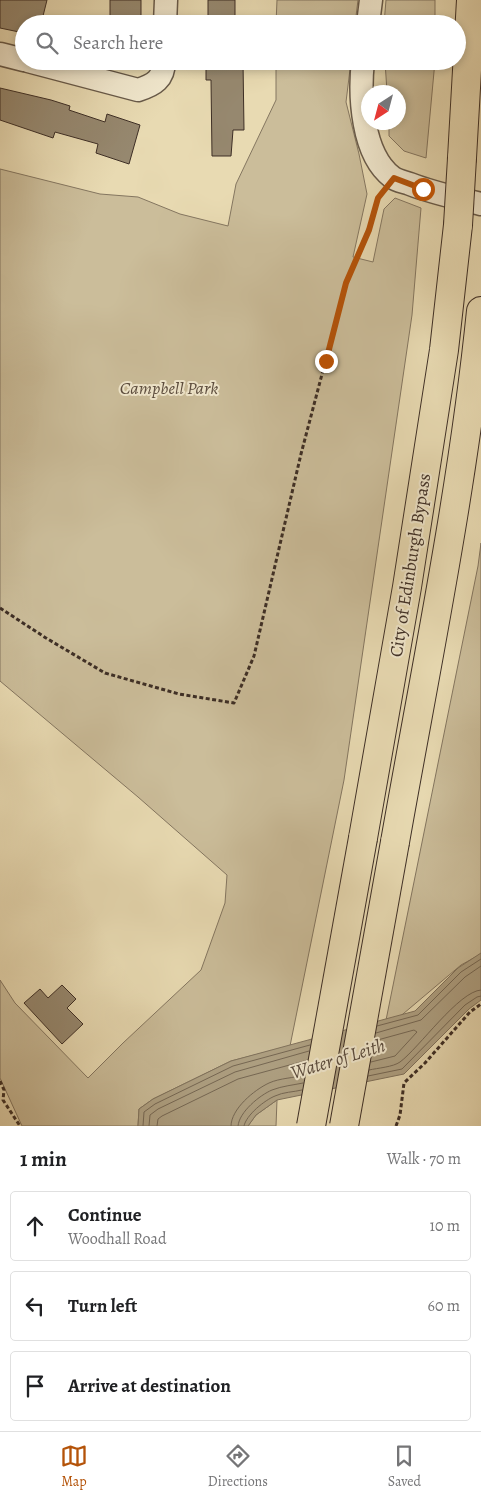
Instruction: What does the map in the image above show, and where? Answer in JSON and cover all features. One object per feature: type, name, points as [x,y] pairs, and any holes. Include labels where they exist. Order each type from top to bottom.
[{"type":"highway","name":"City of Edinburgh Bypass","points":[[311,1126],[407,587],[444,350],[458,225],[471,0]]},
{"type":"highway","name":"City of Edinburgh Bypass","points":[[344,1126],[396,842],[458,480],[481,311]]},
{"type":"street","points":[[165,15],[166,0]]},
{"type":"street","points":[[369,15],[371,0]]},
{"type":"street","points":[[0,54],[15,58]]},
{"type":"street","points":[[62,70],[138,90],[148,87],[158,80],[164,70]]},
{"type":"street","points":[[363,70],[361,80],[363,118],[375,152],[383,167],[394,178],[423,189],[481,204]]},
{"type":"path","points":[[0,608],[104,673],[179,694],[234,703],[254,656],[301,454],[346,283],[369,230],[378,198],[394,178]]},
{"type":"path","points":[[396,1126],[400,1115],[404,1083],[425,1063],[470,1012],[481,1004]]},
{"type":"path","points":[[0,1081],[4,1090],[2,1100],[20,1126]]},
{"type":"green space","points":[[277,0],[358,0],[356,15],[276,15]]},
{"type":"green space","points":[[386,0],[435,0],[435,15],[385,15]]},
{"type":"green space","name":"Campbell Park","points":[[276,70],[350,70],[346,102],[367,194],[353,257],[373,262],[384,209],[395,198],[421,208],[412,315],[344,780],[290,1046],[231,1061],[153,1099],[139,1109],[138,1126],[22,1126],[0,1078],[0,980],[15,1003],[88,1078],[201,970],[225,903],[227,875],[0,681],[0,169],[100,194],[138,197],[180,214],[228,226],[236,184],[276,100]]},
{"type":"green space","points":[[386,70],[434,70],[426,158],[404,151],[389,136],[389,130],[406,130],[406,85],[387,85]]},
{"type":"green space","points":[[481,543],[481,954],[461,965],[384,1030],[478,566]]},
{"type":"green space","points":[[277,1100],[276,1126],[248,1126],[256,1115]]},
{"type":"water","name":"Water of Leith","points":[[481,953],[481,1000],[469,1009],[404,1074],[277,1100],[256,1115],[248,1126],[138,1126],[139,1109],[153,1099],[231,1061],[415,1011],[458,968]]},
{"type":"building","points":[[0,0],[47,0],[43,15],[15,15],[15,31],[0,28]]},
{"type":"building","points":[[110,0],[141,0],[141,15],[110,15]]},
{"type":"building","points":[[208,0],[235,0],[235,15],[208,15]]},
{"type":"building","points":[[206,70],[243,70],[244,130],[233,130],[231,156],[212,156],[211,80],[206,80]]},
{"type":"building","points":[[0,88],[70,106],[69,110],[105,122],[107,114],[140,125],[129,164],[96,153],[98,144],[55,132],[53,138],[0,120]]},
{"type":"building","points":[[62,985],[76,999],[67,1008],[83,1024],[62,1044],[24,1003],[40,989],[48,998]]},
{"type":"route","points":[[326,361],[346,283],[369,230],[378,198],[394,178],[423,189]]}]
